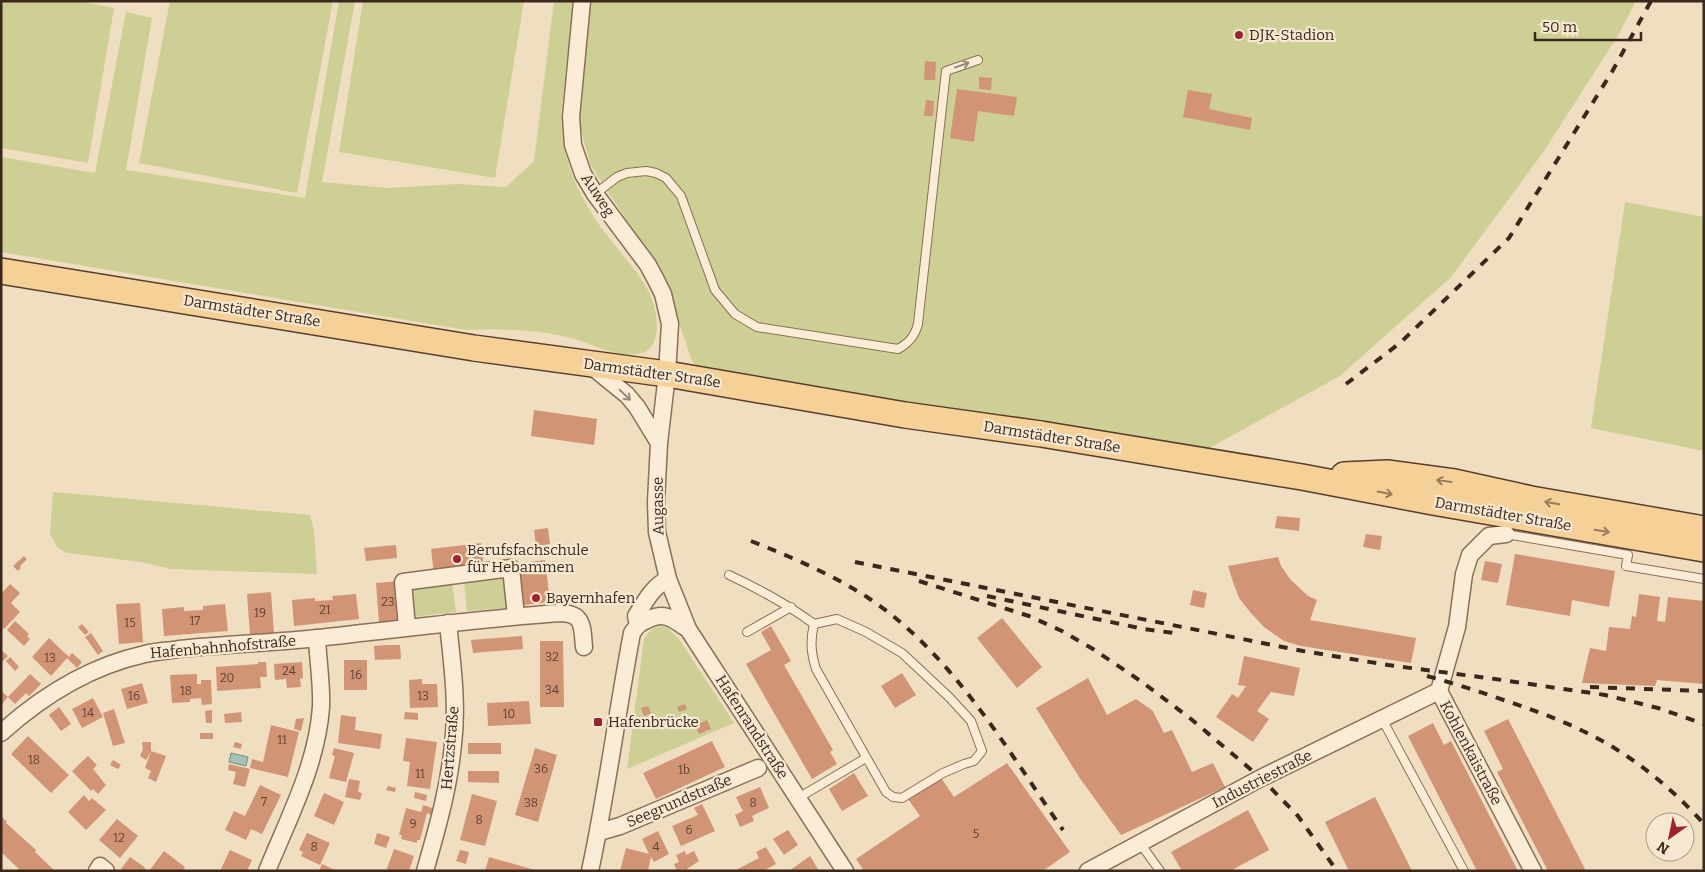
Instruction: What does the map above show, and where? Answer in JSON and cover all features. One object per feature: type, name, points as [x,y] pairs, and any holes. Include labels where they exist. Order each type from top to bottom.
[{"type":"main road","name":"Darmstädter Straße","points":[[1,271],[474,348],[667,374],[905,415],[1041,434],[1302,477],[1433,502],[1704,549]]},
{"type":"main road","name":"Darmstädter Straße","points":[[1302,477],[1387,473],[1454,482],[1531,499],[1704,529]]},
{"type":"street","name":"Auweg","points":[[582,1],[571,130],[573,145],[578,162],[595,194],[648,265],[663,294],[670,324],[667,374]]},
{"type":"street","points":[[588,363],[627,395],[637,407],[659,449]]},
{"type":"street","name":"Augasse","points":[[667,374],[656,484],[656,526],[668,579]]},
{"type":"street","name":"Kohlenkaistraße","points":[[1506,534],[1489,536],[1470,555],[1464,574],[1457,627],[1439,691],[1533,871]]},
{"type":"street","points":[[407,627],[403,582],[511,568],[516,616]]},
{"type":"street","points":[[638,624],[636,616],[657,586],[668,579]]},
{"type":"street","name":"Hafenrandstraße","points":[[668,579],[688,630],[845,871]]},
{"type":"street","name":"Hafenbahnhofstraße","points":[[1,733],[24,712],[86,674],[115,662],[147,653],[559,613],[569,613],[578,618],[582,626],[584,647]]},
{"type":"street","points":[[590,871],[599,832],[618,708],[632,633],[638,624],[657,615],[668,617],[688,630]]},
{"type":"street","name":"Hertzstraße","points":[[426,871],[446,795],[453,743],[454,701],[448,623]]},
{"type":"street","points":[[267,871],[304,780],[316,740],[321,707],[317,638]]},
{"type":"street","name":"Industriestraße","points":[[1093,869],[1262,778],[1439,691]]},
{"type":"street","name":"Seegrundstraße","points":[[599,832],[620,826],[758,768]]},
{"type":"lane","points":[[595,194],[617,177],[627,173],[646,171],[666,178],[681,196],[715,290],[735,314],[757,326],[898,349],[916,334],[918,324],[946,71],[978,60]]},
{"type":"lane","points":[[1506,534],[1628,555],[1626,566],[1704,579]]},
{"type":"lane","points":[[729,575],[766,592],[814,624],[837,619],[866,632],[902,653],[949,697],[971,721],[982,751],[974,761],[943,773],[902,798],[893,797],[886,792],[816,669],[811,652],[814,624]]},
{"type":"lane","points":[[746,632],[791,607]]},
{"type":"lane","points":[[1382,718],[1464,871]]},
{"type":"lane","points":[[798,798],[866,758]]},
{"type":"lane","points":[[1140,843],[1160,871]]},
{"type":"green space","points":[[1,1],[78,1],[114,8],[88,163],[1,148]]},
{"type":"green space","points":[[170,1],[333,1],[297,193],[139,163]]},
{"type":"green space","points":[[339,1],[355,1],[322,182],[388,188],[457,184],[506,187],[534,161],[554,1],[573,1],[561,115],[567,158],[573,178],[592,214],[644,282],[650,294],[657,320],[655,339],[650,348],[641,353],[620,353],[558,335],[532,331],[466,330],[1,252],[1,157],[95,173],[126,12],[152,18],[126,170],[305,198]]},
{"type":"green space","points":[[363,1],[524,1],[495,178],[339,152]]},
{"type":"green space","points":[[589,1],[1636,1],[1619,34],[1542,154],[1451,277],[1340,376],[1202,452],[699,369],[692,361],[663,275],[591,166],[580,127]]},
{"type":"green space","points":[[1625,202],[1704,217],[1704,451],[1591,428]]},
{"type":"green space","points":[[53,492],[310,515],[314,531],[317,574],[171,569],[141,562],[67,553],[57,547],[50,533]]},
{"type":"green space","points":[[505,577],[508,608],[467,611],[464,582]]},
{"type":"green space","points":[[452,583],[456,612],[413,617],[411,588]]},
{"type":"green space","points":[[663,626],[668,628],[679,639],[734,723],[627,769],[644,639],[652,630]]},
{"type":"water","points":[[231,753],[248,757],[246,766],[229,762]]},
{"type":"building","points":[[925,61],[936,62],[935,80],[924,80]]},
{"type":"building","points":[[979,77],[992,78],[991,90],[979,89]]},
{"type":"building","points":[[957,89],[1017,97],[1014,116],[978,111],[974,142],[950,138]]},
{"type":"building","points":[[1188,90],[1212,94],[1209,109],[1252,118],[1250,130],[1183,117]]},
{"type":"building","points":[[926,100],[934,101],[933,116],[924,116]]},
{"type":"building","points":[[534,410],[597,419],[594,445],[531,436]]},
{"type":"building","points":[[1277,516],[1300,518],[1299,531],[1275,528]]},
{"type":"building","points":[[548,528],[550,544],[536,546],[534,530]]},
{"type":"building","points":[[1366,534],[1382,536],[1380,550],[1363,547]]},
{"type":"building","name":"Berufsfachschule für Hebammen","points":[[481,543],[484,568],[434,574],[431,549]]},
{"type":"building","points":[[396,545],[397,558],[366,561],[364,548]]},
{"type":"building","points":[[1515,554],[1615,571],[1609,607],[1572,600],[1570,616],[1506,605]]},
{"type":"building","points":[[24,556],[27,559],[18,571],[13,566]]},
{"type":"building","points":[[1278,557],[1281,566],[1290,579],[1308,596],[1317,600],[1310,620],[1416,638],[1411,663],[1301,646],[1284,641],[1264,627],[1239,598],[1228,566]]},
{"type":"building","points":[[545,560],[550,602],[524,605],[519,563]]},
{"type":"building","points":[[1485,561],[1502,564],[1498,583],[1481,580]]},
{"type":"building","points":[[398,581],[401,622],[379,623],[376,583]]},
{"type":"building","points":[[10,584],[20,593],[11,603],[20,612],[4,629],[1,627],[1,594]]},
{"type":"building","points":[[1193,590],[1207,593],[1204,608],[1190,605]]},
{"type":"building","points":[[271,592],[274,633],[250,635],[247,594]]},
{"type":"building","points":[[356,594],[359,619],[294,626],[292,600],[315,598],[315,601],[333,600],[332,596]]},
{"type":"building","points":[[1639,594],[1660,597],[1657,621],[1665,622],[1668,597],[1704,601],[1704,684],[1657,680],[1655,686],[1582,683],[1590,648],[1606,651],[1609,627],[1630,629],[1632,616],[1636,617]]},
{"type":"building","points":[[140,603],[143,642],[119,644],[116,604]]},
{"type":"building","points":[[225,604],[228,631],[164,636],[162,609],[184,607],[184,611],[203,610],[203,606]]},
{"type":"building","points":[[1002,618],[1042,667],[1017,688],[977,638]]},
{"type":"building","points":[[15,621],[29,634],[27,636],[30,639],[24,646],[7,630]]},
{"type":"building","points":[[82,624],[89,632],[85,635],[78,627]]},
{"type":"building","points":[[771,626],[791,661],[784,665],[833,750],[830,752],[837,764],[812,779],[746,664],[771,650],[761,632]]},
{"type":"building","points":[[91,633],[103,651],[98,655],[85,637]]},
{"type":"building","points":[[522,636],[523,649],[473,653],[471,640]]},
{"type":"building","points":[[49,638],[69,657],[72,653],[82,662],[77,668],[67,658],[51,676],[32,657]]},
{"type":"building","points":[[540,641],[563,641],[564,707],[540,707]]},
{"type":"building","points":[[400,645],[401,659],[375,660],[374,646]]},
{"type":"building","points":[[1,650],[8,656],[1,663]]},
{"type":"building","points":[[1244,656],[1300,668],[1294,696],[1271,692],[1257,711],[1269,719],[1253,742],[1216,717],[1232,694],[1238,698],[1246,686],[1238,685]]},
{"type":"building","points":[[10,657],[19,667],[15,671],[6,661]]},
{"type":"building","points":[[344,660],[367,660],[367,690],[344,690]]},
{"type":"building","points":[[258,662],[266,662],[267,677],[260,677],[261,688],[217,691],[216,667],[258,664]]},
{"type":"building","points":[[302,662],[303,678],[300,679],[301,687],[287,688],[286,679],[275,680],[274,664]]},
{"type":"building","points":[[902,673],[916,695],[895,708],[881,686]]},
{"type":"building","points":[[30,674],[41,684],[29,696],[26,693],[15,704],[8,697]]},
{"type":"building","points":[[197,674],[197,684],[201,684],[201,680],[211,680],[212,704],[202,705],[201,698],[190,699],[190,702],[172,703],[170,675]]},
{"type":"building","points":[[1088,678],[1107,715],[1136,699],[1153,711],[1164,733],[1172,730],[1192,772],[1213,763],[1225,787],[1121,835],[1079,777],[1036,708]]},
{"type":"building","points":[[422,679],[422,684],[437,684],[438,707],[410,708],[409,680]]},
{"type":"building","points":[[142,683],[148,703],[127,709],[121,689]]},
{"type":"building","points":[[1,691],[8,697],[1,705]]},
{"type":"building","points":[[93,698],[103,717],[82,728],[72,709]]},
{"type":"building","points":[[529,701],[531,724],[488,726],[487,703]]},
{"type":"building","points":[[685,704],[687,709],[679,712],[677,707]]},
{"type":"building","points":[[648,706],[651,714],[644,716],[641,708]]},
{"type":"building","points":[[59,707],[71,724],[61,731],[49,715]]},
{"type":"building","points":[[114,709],[125,743],[113,746],[103,713]]},
{"type":"building","points":[[212,710],[212,723],[206,723],[205,711]]},
{"type":"building","points":[[241,712],[242,722],[225,723],[224,714]]},
{"type":"building","points":[[405,712],[418,713],[418,720],[404,719]]},
{"type":"building","points":[[341,715],[356,717],[355,730],[382,734],[380,749],[338,743]]},
{"type":"building","points":[[304,718],[301,731],[294,729],[296,719]]},
{"type":"building","points":[[1508,719],[1586,871],[1548,871],[1497,772],[1503,769],[1484,731]]},
{"type":"building","points":[[707,720],[711,729],[699,734],[695,725]]},
{"type":"building","points":[[1433,723],[1444,745],[1451,741],[1518,871],[1477,871],[1408,736]]},
{"type":"building","points":[[271,725],[299,732],[288,777],[250,768],[252,759],[263,762]]},
{"type":"building","points":[[200,733],[213,733],[213,739],[200,739]]},
{"type":"building","points":[[28,736],[69,775],[51,793],[11,754]]},
{"type":"building","points":[[406,738],[437,742],[430,789],[407,786],[410,762],[403,761]]},
{"type":"building","points":[[712,741],[725,767],[656,799],[643,773]]},
{"type":"building","points":[[142,742],[151,742],[151,751],[146,760],[140,756],[143,749]]},
{"type":"building","points":[[235,742],[242,744],[241,749],[233,747]]},
{"type":"building","points":[[468,743],[501,743],[501,754],[468,754]]},
{"type":"building","points":[[334,748],[354,753],[346,782],[329,778],[335,756],[332,755]]},
{"type":"building","points":[[535,748],[557,755],[538,822],[515,815]]},
{"type":"building","points":[[151,751],[166,756],[156,782],[148,778],[151,771],[145,768]]},
{"type":"building","points":[[88,756],[97,765],[93,769],[106,785],[98,794],[93,789],[91,791],[72,771]]},
{"type":"building","points":[[113,760],[121,765],[118,769],[110,765]]},
{"type":"building","points":[[1007,763],[1070,852],[1045,871],[864,871],[856,859],[920,816],[908,799],[941,778],[954,797]]},
{"type":"building","points":[[229,764],[250,769],[245,787],[233,784],[236,772],[228,770]]},
{"type":"building","points":[[468,771],[499,771],[499,783],[468,782]]},
{"type":"building","points":[[854,773],[868,796],[842,811],[829,789]]},
{"type":"building","points":[[349,779],[360,781],[358,792],[362,793],[360,800],[345,797]]},
{"type":"building","points":[[260,785],[281,795],[262,834],[251,829],[246,840],[225,830],[234,811],[245,816]]},
{"type":"building","points":[[388,786],[396,788],[395,792],[386,790]]},
{"type":"building","points":[[760,787],[769,808],[752,816],[754,821],[740,827],[735,815],[743,811],[736,797]]},
{"type":"building","points":[[415,792],[427,795],[426,801],[414,798]]},
{"type":"building","points":[[324,793],[344,802],[334,825],[314,816]]},
{"type":"building","points":[[472,794],[497,801],[485,846],[460,840]]},
{"type":"building","points":[[84,795],[89,801],[92,798],[106,810],[86,830],[68,812]]},
{"type":"building","points":[[1375,797],[1412,871],[1349,871],[1325,822]]},
{"type":"building","points":[[702,804],[715,831],[681,846],[672,826],[698,815],[694,808]]},
{"type":"building","points":[[423,805],[435,809],[433,816],[427,813],[420,840],[417,840],[417,843],[401,839],[402,835],[399,835],[406,808],[421,812]]},
{"type":"building","points":[[1248,810],[1269,850],[1230,871],[1182,871],[1171,852]]},
{"type":"building","points":[[1,816],[55,871],[18,871],[19,869],[1,852]]},
{"type":"building","points":[[117,819],[138,836],[120,858],[99,840]]},
{"type":"building","points":[[788,830],[798,845],[784,855],[773,839]]},
{"type":"building","points":[[658,831],[669,854],[654,862],[651,857],[648,871],[620,871],[626,848],[649,854],[642,839]]},
{"type":"building","points":[[307,833],[330,843],[320,865],[301,856],[303,852],[299,850]]},
{"type":"building","points":[[377,833],[390,837],[386,848],[374,844]]},
{"type":"building","points":[[766,847],[776,864],[763,871],[734,871],[759,858],[756,852]]},
{"type":"building","points":[[394,849],[414,856],[409,871],[386,871]]},
{"type":"building","points":[[230,850],[252,860],[247,871],[220,871]]},
{"type":"building","points":[[460,850],[469,852],[466,864],[456,861]]},
{"type":"building","points":[[164,851],[185,867],[183,871],[149,871]]},
{"type":"building","points":[[685,851],[686,855],[694,851],[699,861],[684,871],[683,869],[677,871],[674,864],[679,862],[676,855]]},
{"type":"building","points":[[810,856],[819,871],[789,871]]},
{"type":"building","points":[[130,857],[147,871],[123,871],[121,869]]},
{"type":"building","points":[[489,857],[535,870],[535,871],[485,871]]},
{"type":"building","points":[[322,864],[337,871],[319,871]]},
{"type":"railway","points":[[1346,384],[1400,343],[1509,238],[1613,70],[1651,1]]},
{"type":"railway","points":[[751,541],[810,566],[839,581],[867,597],[897,620],[925,646],[975,704],[1063,830]]},
{"type":"railway","points":[[855,562],[1303,651],[1388,665],[1605,695],[1658,708],[1704,724]]},
{"type":"railway","points":[[919,581],[1029,616],[1062,631],[1093,649],[1142,682],[1191,719],[1261,778],[1298,816],[1337,871]]},
{"type":"railway","points":[[987,596],[1144,629],[1181,634]]},
{"type":"railway","points":[[1427,676],[1539,713],[1601,740],[1649,772],[1678,797],[1704,824]]},
{"type":"railway","points":[[1590,687],[1704,691]]},
{"type":"place","name":"DJK-Stadion","points":[[1239,35]]},
{"type":"place","name":"Berufsfachschule für Hebammen","points":[[457,559]]},
{"type":"place","name":"Bayernhafen","points":[[536,598]]},
{"type":"place","name":"Hafenbrücke","points":[[598,722]]}]
